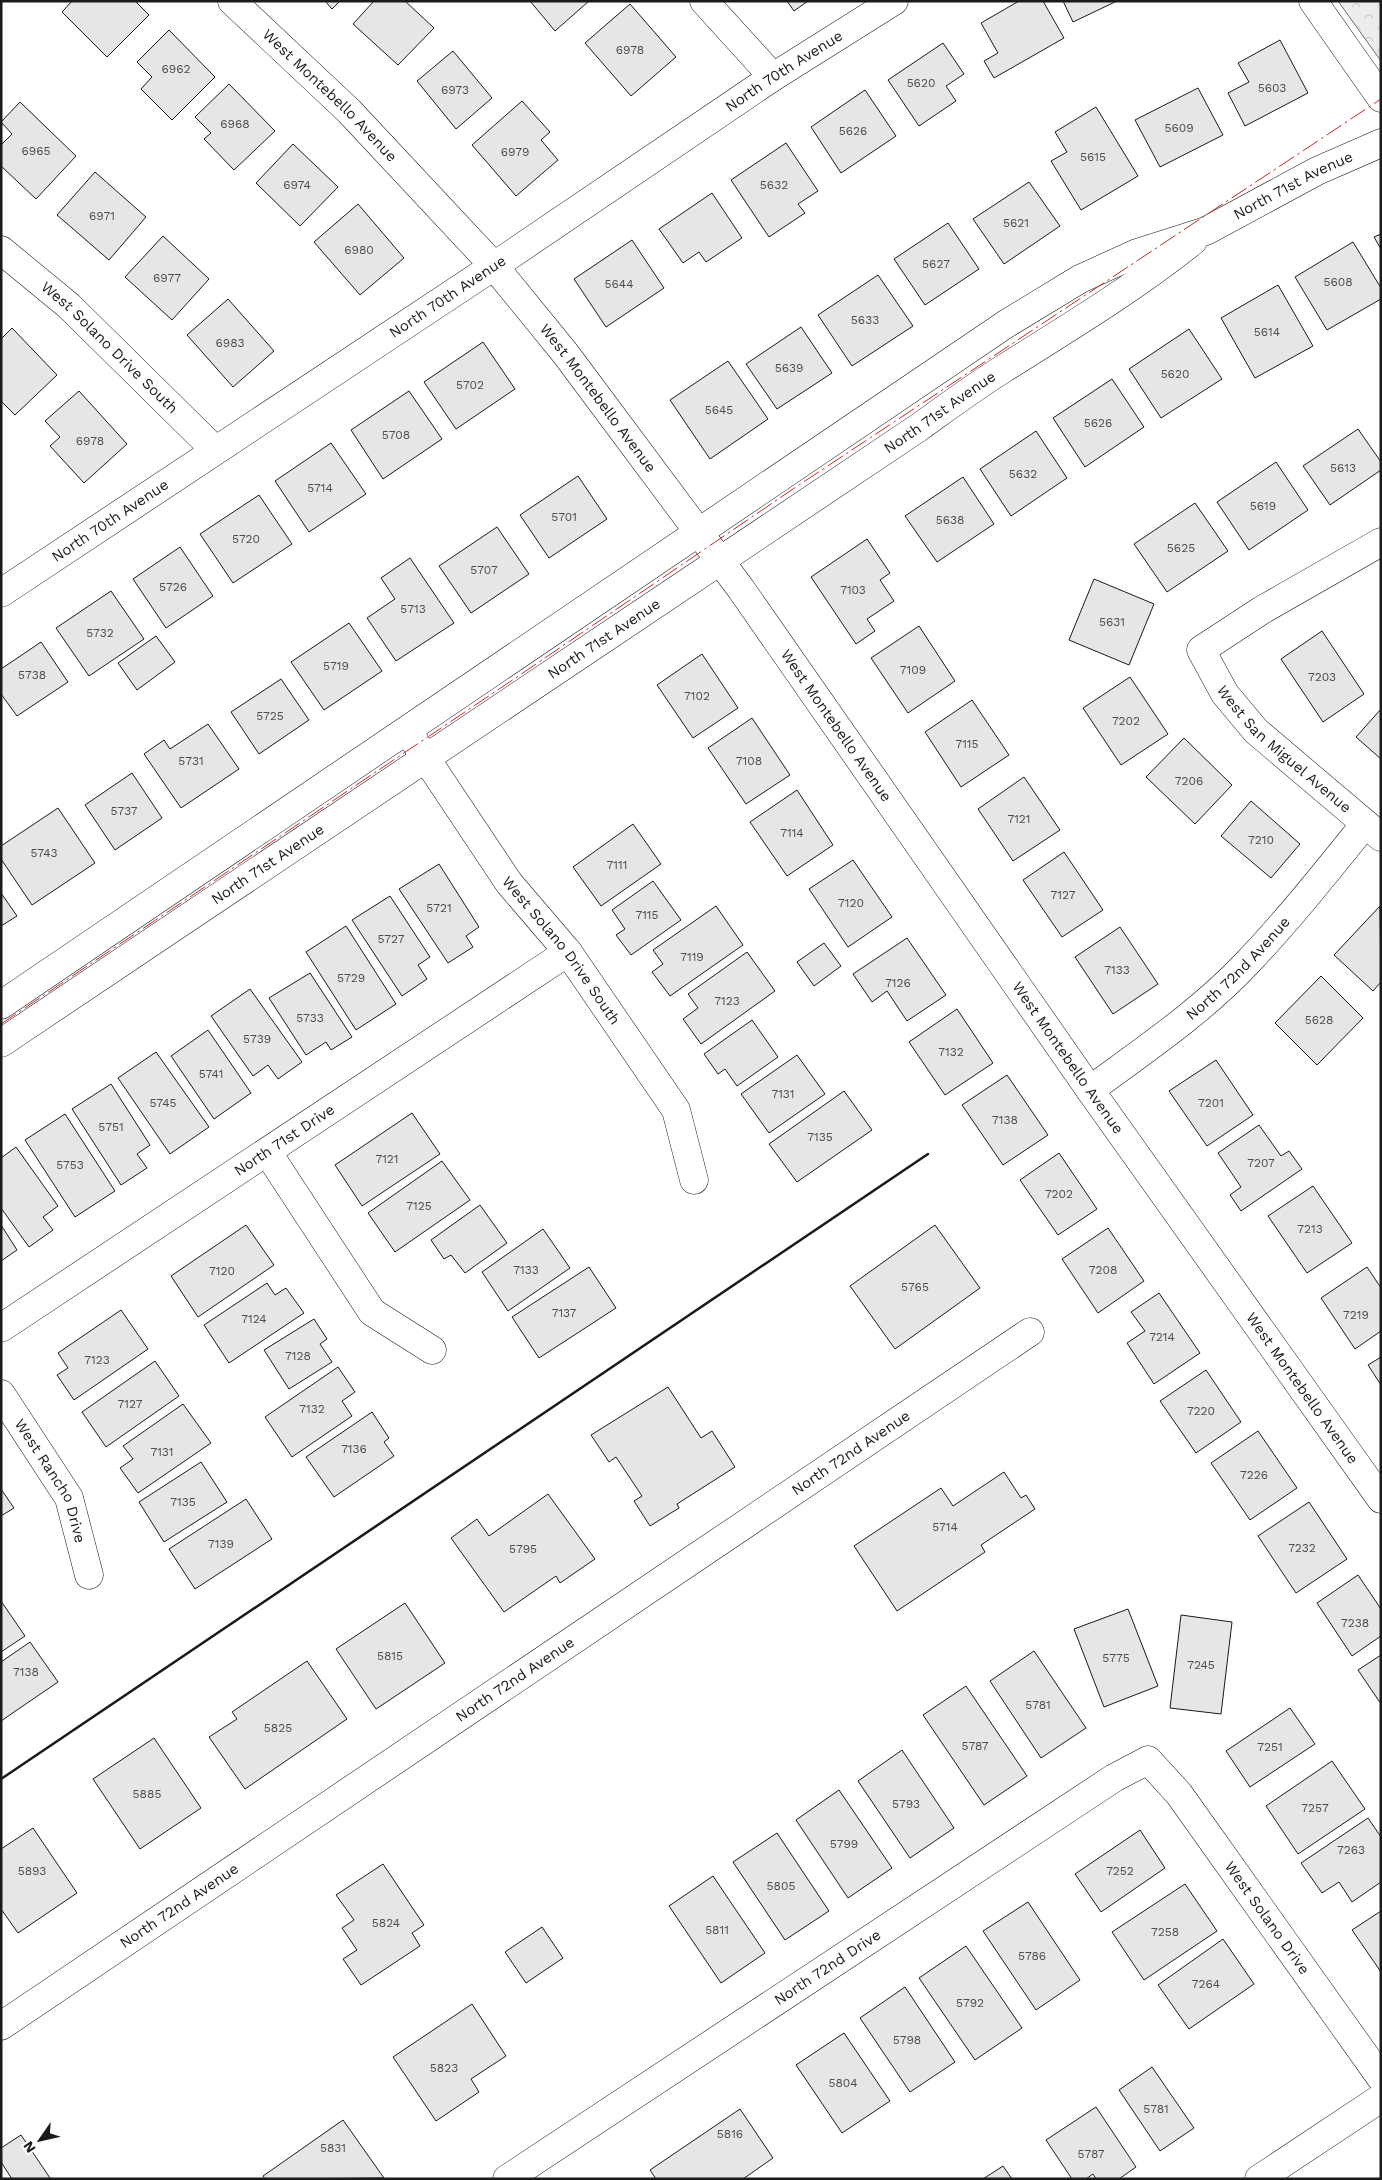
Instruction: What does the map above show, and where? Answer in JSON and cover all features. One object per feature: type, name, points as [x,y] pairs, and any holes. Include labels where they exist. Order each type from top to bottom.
[{"type":"street","name":"West Montebello Avenue","points":[[232,1],[349,111],[494,266],[565,353],[720,560],[1090,1090],[1381,1499]]},
{"type":"street","points":[[704,1],[773,77]]},
{"type":"street","name":"North 70th Avenue","points":[[1,592],[494,266],[773,77],[894,1]]},
{"type":"street","points":[[1313,1],[1381,98]]},
{"type":"street","name":"North 71st Avenue","points":[[1,1005],[1006,324],[1080,279],[1137,253],[1206,230],[1317,172],[1381,143]]},
{"type":"street","name":"North 71st Avenue","points":[[1,1043],[1000,370],[1152,274],[1206,230]]},
{"type":"street","name":"West Solano Drive South","points":[[1,250],[69,306],[215,450]]},
{"type":"street","name":"West San Miguel Avenue","points":[[1373,830],[1256,731],[1225,694],[1201,650],[1262,610],[1381,542]]},
{"type":"street","name":"West Solano Drive South","points":[[407,731],[509,883],[568,952],[676,1110],[694,1180]]},
{"type":"street","name":"North 72nd Avenue","points":[[1090,1090],[1193,1013],[1247,964],[1303,900],[1373,830]]},
{"type":"street","name":"North 71st Drive","points":[[1,1328],[268,1153],[568,952]]},
{"type":"street","points":[[268,1153],[372,1312],[432,1350]]},
{"type":"street","name":"North 72nd Avenue","points":[[1,2026],[1030,1332]]},
{"type":"street","name":"West Rancho Drive","points":[[1,1394],[69,1498],[89,1575]]},
{"type":"street","name":"West Solano Drive","points":[[1148,1760],[1179,1794],[1381,2078]]},
{"type":"street","name":"North 72nd Drive","points":[[507,2179],[1114,1778],[1148,1760]]},
{"type":"street","points":[[1259,2179],[1381,2098]]},
{"type":"green space","points":[[1338,1],[1381,1],[1381,61]]},
{"type":"building","points":[[72,1],[135,1],[149,15],[107,57],[62,12]]},
{"type":"building","points":[[325,1],[340,1],[332,9]]},
{"type":"building","points":[[374,1],[405,1],[434,28],[398,65],[353,24]]},
{"type":"building","points":[[530,1],[589,1],[555,31]]},
{"type":"building","points":[[787,1],[808,1],[794,11]]},
{"type":"building","points":[[1019,1],[1043,1],[1064,38],[994,78],[984,61],[998,53],[981,23]]},
{"type":"building","points":[[1063,1],[1117,1],[1073,22]]},
{"type":"building","points":[[630,4],[676,57],[631,96],[585,43]]},
{"type":"building","points":[[169,30],[215,77],[172,120],[141,89],[152,77],[137,62]]},
{"type":"building","points":[[1280,40],[1308,93],[1245,126],[1228,93],[1249,82],[1238,63]]},
{"type":"building","points":[[943,43],[964,74],[946,86],[956,101],[919,126],[888,80]]},
{"type":"building","points":[[453,51],[492,98],[456,129],[417,81]]},
{"type":"building","points":[[229,84],[275,131],[234,170],[204,139],[211,133],[195,117]]},
{"type":"building","points":[[1198,88],[1223,135],[1160,167],[1135,120]]},
{"type":"building","points":[[865,90],[896,136],[841,173],[811,127]]},
{"type":"building","points":[[522,101],[550,132],[541,140],[558,160],[516,196],[472,145]]},
{"type":"building","points":[[20,102],[76,156],[36,199],[1,166],[1,145],[12,134],[1,122]]},
{"type":"building","points":[[1096,107],[1138,176],[1081,210],[1051,161],[1067,152],[1055,132]]},
{"type":"building","points":[[786,143],[818,191],[798,204],[805,213],[769,237],[731,180]]},
{"type":"building","points":[[293,144],[338,187],[300,226],[256,183]]},
{"type":"building","points":[[95,172],[146,217],[109,260],[57,215]]},
{"type":"building","points":[[1029,182],[1060,226],[1004,264],[973,219]]},
{"type":"building","points":[[712,193],[742,238],[706,262],[699,252],[683,263],[659,229]]},
{"type":"building","points":[[358,204],[404,258],[360,295],[314,242]]},
{"type":"building","points":[[948,223],[979,269],[925,305],[894,259]]},
{"type":"building","points":[[1381,234],[1381,249],[1374,237]]},
{"type":"building","points":[[163,236],[209,279],[172,320],[125,277]]},
{"type":"building","points":[[632,240],[664,288],[606,327],[574,279]]},
{"type":"building","points":[[1353,242],[1381,288],[1381,299],[1327,330],[1295,277]]},
{"type":"building","points":[[878,275],[913,326],[852,366],[818,315]]},
{"type":"building","points":[[1278,285],[1313,346],[1255,378],[1221,318]]},
{"type":"building","points":[[228,299],[274,351],[233,387],[187,335]]},
{"type":"building","points":[[801,327],[832,373],[777,409],[746,364]]},
{"type":"building","points":[[12,328],[57,375],[15,415],[1,401],[1,339]]},
{"type":"building","points":[[1189,329],[1222,379],[1161,418],[1129,369]]},
{"type":"building","points":[[483,342],[515,389],[456,429],[424,382]]},
{"type":"building","points":[[728,361],[768,419],[710,459],[670,400]]},
{"type":"building","points":[[1112,379],[1144,427],[1085,467],[1053,418]]},
{"type":"building","points":[[79,391],[127,444],[84,483],[50,446],[60,437],[45,421]]},
{"type":"building","points":[[409,391],[442,439],[383,479],[351,430]]},
{"type":"building","points":[[1358,429],[1381,462],[1381,470],[1330,505],[1303,466]]},
{"type":"building","points":[[1036,431],[1067,478],[1011,516],[980,469]]},
{"type":"building","points":[[331,443],[366,494],[309,532],[275,481]]},
{"type":"building","points":[[1276,462],[1308,510],[1249,550],[1217,502]]},
{"type":"building","points":[[578,476],[607,519],[549,558],[520,515]]},
{"type":"building","points":[[963,477],[994,524],[937,562],[905,516]]},
{"type":"building","points":[[259,495],[292,544],[233,583],[200,534]]},
{"type":"building","points":[[1195,503],[1228,551],[1167,592],[1134,544]]},
{"type":"building","points":[[497,527],[529,574],[471,613],[439,566]]},
{"type":"building","points":[[867,539],[890,573],[880,580],[894,601],[867,619],[875,631],[856,644],[811,577]]},
{"type":"building","points":[[180,547],[213,596],[166,628],[133,579]]},
{"type":"building","points":[[410,558],[454,623],[396,661],[367,618],[395,599],[381,578]]},
{"type":"building","points":[[1094,579],[1154,604],[1129,665],[1069,640]]},
{"type":"building","points":[[111,591],[144,639],[89,676],[56,628]]},
{"type":"building","points":[[349,623],[382,671],[324,710],[291,662]]},
{"type":"building","points":[[919,626],[955,681],[908,713],[871,658]]},
{"type":"building","points":[[1322,631],[1364,694],[1323,722],[1281,659]]},
{"type":"building","points":[[156,636],[175,662],[137,690],[118,663]]},
{"type":"building","points":[[41,642],[68,682],[17,716],[1,694],[1,669]]},
{"type":"building","points":[[702,654],[738,708],[693,738],[657,685]]},
{"type":"building","points":[[1130,677],[1168,734],[1121,765],[1083,708]]},
{"type":"building","points":[[281,679],[309,720],[259,754],[231,712]]},
{"type":"building","points":[[972,700],[1009,755],[961,787],[925,732]]},
{"type":"building","points":[[1381,709],[1381,759],[1356,737]]},
{"type":"building","points":[[752,718],[790,775],[746,804],[708,748]]},
{"type":"building","points":[[208,724],[239,769],[181,808],[144,754],[164,740],[170,749]]},
{"type":"building","points":[[1184,738],[1232,785],[1195,824],[1146,777]]},
{"type":"building","points":[[132,773],[162,818],[115,850],[85,805]]},
{"type":"building","points":[[1024,777],[1060,830],[1013,861],[978,809]]},
{"type":"building","points":[[797,790],[833,845],[787,876],[750,822]]},
{"type":"building","points":[[1251,801],[1300,844],[1271,878],[1221,836]]},
{"type":"building","points":[[58,808],[95,863],[32,905],[1,859],[1,846]]},
{"type":"building","points":[[633,824],[661,864],[601,906],[573,867]]},
{"type":"building","points":[[1064,852],[1103,910],[1062,937],[1023,880]]},
{"type":"building","points":[[853,860],[892,917],[848,947],[809,889]]},
{"type":"building","points":[[439,864],[479,927],[466,936],[473,947],[448,963],[399,889]]},
{"type":"building","points":[[653,881],[681,920],[631,955],[616,935],[625,929],[612,910]]},
{"type":"building","points":[[1,893],[17,916],[1,926]]},
{"type":"building","points":[[390,896],[430,957],[418,965],[427,979],[402,996],[352,920]]},
{"type":"building","points":[[716,906],[743,945],[670,996],[652,972],[663,964],[653,950]]},
{"type":"building","points":[[1380,906],[1381,982],[1373,991],[1334,955]]},
{"type":"building","points":[[346,926],[396,1004],[356,1030],[306,952]]},
{"type":"building","points":[[1120,927],[1158,984],[1113,1014],[1075,957]]},
{"type":"building","points":[[907,938],[946,995],[907,1021],[887,991],[872,1002],[853,974]]},
{"type":"building","points":[[824,943],[841,966],[814,986],[797,962]]},
{"type":"building","points":[[747,952],[775,991],[701,1044],[683,1019],[698,1008],[688,994]]},
{"type":"building","points":[[310,973],[352,1037],[331,1050],[326,1042],[306,1055],[269,998]]},
{"type":"building","points":[[1321,976],[1363,1018],[1317,1065],[1275,1023]]},
{"type":"building","points":[[250,989],[302,1062],[278,1079],[268,1065],[253,1076],[211,1016]]},
{"type":"building","points":[[957,1009],[993,1063],[945,1095],[909,1042]]},
{"type":"building","points":[[752,1020],[778,1057],[737,1086],[725,1069],[718,1074],[704,1054]]},
{"type":"building","points":[[208,1030],[251,1093],[214,1119],[171,1056]]},
{"type":"building","points":[[156,1052],[209,1127],[170,1154],[118,1078]]},
{"type":"building","points":[[797,1055],[825,1094],[769,1133],[741,1094]]},
{"type":"building","points":[[1216,1060],[1253,1115],[1207,1146],[1169,1091]]},
{"type":"building","points":[[1007,1075],[1048,1135],[1003,1165],[962,1105]]},
{"type":"building","points":[[111,1084],[150,1145],[137,1154],[147,1168],[121,1185],[72,1109]]},
{"type":"building","points":[[844,1091],[872,1130],[797,1182],[769,1144]]},
{"type":"building","points":[[412,1113],[440,1154],[362,1206],[335,1165]]},
{"type":"building","points":[[65,1114],[115,1191],[75,1217],[25,1140]]},
{"type":"building","points":[[1259,1125],[1281,1156],[1289,1151],[1302,1169],[1241,1211],[1230,1195],[1241,1187],[1218,1153]]},
{"type":"building","points":[[16,1147],[58,1206],[43,1217],[53,1230],[29,1247],[1,1208],[1,1158]]},
{"type":"building","points":[[1059,1153],[1097,1209],[1058,1235],[1020,1180]]},
{"type":"building","points":[[442,1161],[470,1200],[395,1252],[368,1213]]},
{"type":"building","points":[[1313,1186],[1352,1243],[1307,1273],[1268,1216]]},
{"type":"building","points":[[480,1205],[507,1243],[465,1273],[451,1255],[444,1259],[431,1240]]},
{"type":"building","points":[[1,1225],[17,1250],[1,1261]]},
{"type":"building","points":[[246,1225],[274,1265],[198,1317],[171,1276]]},
{"type":"building","points":[[935,1225],[980,1288],[895,1349],[850,1286]]},
{"type":"building","points":[[1108,1228],[1144,1281],[1098,1313],[1062,1259]]},
{"type":"building","points":[[543,1229],[570,1268],[508,1311],[482,1272]]},
{"type":"building","points":[[589,1267],[616,1308],[539,1358],[512,1317]]},
{"type":"building","points":[[1367,1267],[1381,1288],[1381,1331],[1355,1349],[1321,1298]]},
{"type":"building","points":[[267,1283],[275,1295],[286,1288],[304,1313],[229,1363],[204,1325]]},
{"type":"building","points":[[1159,1293],[1200,1353],[1154,1384],[1127,1343],[1145,1331],[1131,1312]]},
{"type":"building","points":[[121,1310],[148,1349],[74,1400],[57,1375],[68,1368],[58,1353]]},
{"type":"building","points":[[314,1319],[327,1339],[320,1344],[332,1362],[289,1389],[264,1350]]},
{"type":"building","points":[[1381,1357],[1381,1385],[1368,1365]]},
{"type":"building","points":[[155,1361],[179,1396],[106,1447],[82,1412]]},
{"type":"building","points":[[338,1367],[355,1392],[342,1401],[352,1416],[292,1457],[265,1417]]},
{"type":"building","points":[[1206,1370],[1241,1422],[1196,1453],[1160,1401]]},
{"type":"building","points":[[668,1387],[701,1438],[712,1431],[735,1467],[677,1504],[679,1508],[650,1526],[634,1501],[642,1496],[616,1457],[609,1462],[591,1435]]},
{"type":"building","points":[[183,1404],[211,1443],[138,1493],[120,1468],[133,1459],[123,1446]]},
{"type":"building","points":[[372,1412],[389,1438],[384,1442],[394,1456],[334,1497],[306,1457]]},
{"type":"building","points":[[1258,1431],[1297,1488],[1250,1520],[1211,1463]]},
{"type":"building","points":[[201,1462],[227,1502],[164,1542],[139,1502]]},
{"type":"building","points":[[1004,1472],[1021,1498],[1026,1495],[1035,1509],[981,1545],[985,1552],[897,1611],[854,1546],[941,1488],[953,1506]]},
{"type":"building","points":[[1,1489],[14,1508],[1,1516]]},
{"type":"building","points":[[548,1494],[595,1559],[560,1583],[556,1576],[504,1612],[451,1538],[477,1519],[489,1536]]},
{"type":"building","points":[[246,1499],[272,1539],[195,1589],[169,1549]]},
{"type":"building","points":[[1309,1502],[1347,1559],[1296,1593],[1258,1536]]},
{"type":"building","points":[[1358,1575],[1381,1609],[1381,1636],[1352,1656],[1317,1603]]},
{"type":"building","points":[[1,1601],[25,1636],[1,1652]]},
{"type":"building","points":[[405,1603],[445,1663],[376,1709],[336,1649]]},
{"type":"building","points":[[1128,1609],[1158,1686],[1104,1707],[1074,1629]]},
{"type":"building","points":[[1181,1615],[1232,1622],[1221,1714],[1170,1708]]},
{"type":"building","points":[[30,1642],[58,1682],[1,1721],[1,1662]]},
{"type":"building","points":[[1034,1651],[1086,1728],[1041,1758],[990,1681]]},
{"type":"building","points":[[1381,1655],[1381,1704],[1358,1670]]},
{"type":"building","points":[[307,1661],[347,1719],[245,1789],[209,1737],[237,1719],[232,1712]]},
{"type":"building","points":[[966,1686],[1027,1776],[984,1805],[923,1715]]},
{"type":"building","points":[[1290,1708],[1315,1744],[1250,1787],[1226,1751]]},
{"type":"building","points":[[154,1738],[201,1808],[140,1849],[93,1779]]},
{"type":"building","points":[[902,1750],[954,1828],[910,1858],[858,1781]]},
{"type":"building","points":[[1332,1761],[1365,1809],[1298,1854],[1266,1806]]},
{"type":"building","points":[[839,1790],[892,1868],[848,1898],[796,1820]]},
{"type":"building","points":[[1368,1818],[1381,1837],[1381,1882],[1352,1902],[1339,1882],[1322,1893],[1301,1863]]},
{"type":"building","points":[[33,1828],[77,1893],[18,1933],[1,1909],[1,1849]]},
{"type":"building","points":[[1140,1830],[1165,1868],[1101,1912],[1075,1874]]},
{"type":"building","points":[[777,1833],[829,1911],[785,1940],[733,1862]]},
{"type":"building","points":[[383,1864],[424,1925],[412,1933],[420,1946],[361,1985],[343,1959],[357,1950],[342,1928],[354,1920],[336,1895]]},
{"type":"building","points":[[713,1876],[765,1953],[721,1983],[669,1906]]},
{"type":"building","points":[[1185,1884],[1217,1931],[1144,1980],[1112,1932]]},
{"type":"building","points":[[1028,1902],[1080,1980],[1036,2010],[983,1931]]},
{"type":"building","points":[[1381,1911],[1381,1972],[1352,1930]]},
{"type":"building","points":[[542,1927],[563,1958],[526,1983],[505,1952]]},
{"type":"building","points":[[1223,1939],[1254,1984],[1189,2029],[1158,1985]]},
{"type":"building","points":[[966,1946],[1022,2028],[975,2060],[919,1978]]},
{"type":"building","points":[[905,1987],[955,2062],[910,2092],[860,2018]]},
{"type":"building","points":[[472,2004],[506,2056],[471,2079],[479,2092],[436,2121],[393,2057]]},
{"type":"building","points":[[844,2033],[890,2101],[842,2133],[796,2065]]},
{"type":"building","points":[[1152,2067],[1194,2128],[1160,2151],[1119,2090]]},
{"type":"building","points":[[1096,2107],[1136,2167],[1119,2179],[1096,2179],[1093,2174],[1086,2179],[1072,2179],[1046,2140]]},
{"type":"building","points":[[740,2109],[773,2158],[743,2179],[656,2179],[650,2170]]},
{"type":"building","points":[[343,2120],[384,2178],[265,2179],[263,2176]]},
{"type":"building","points":[[21,2135],[49,2179],[12,2179],[1,2162],[1,2148]]},
{"type":"building","points":[[1003,2166],[1012,2179],[983,2179]]},
{"type":"wall","points":[[1,1779],[928,1154]]},
{"type":"power","points":[[1,1024],[790,491],[1381,99]]}]
